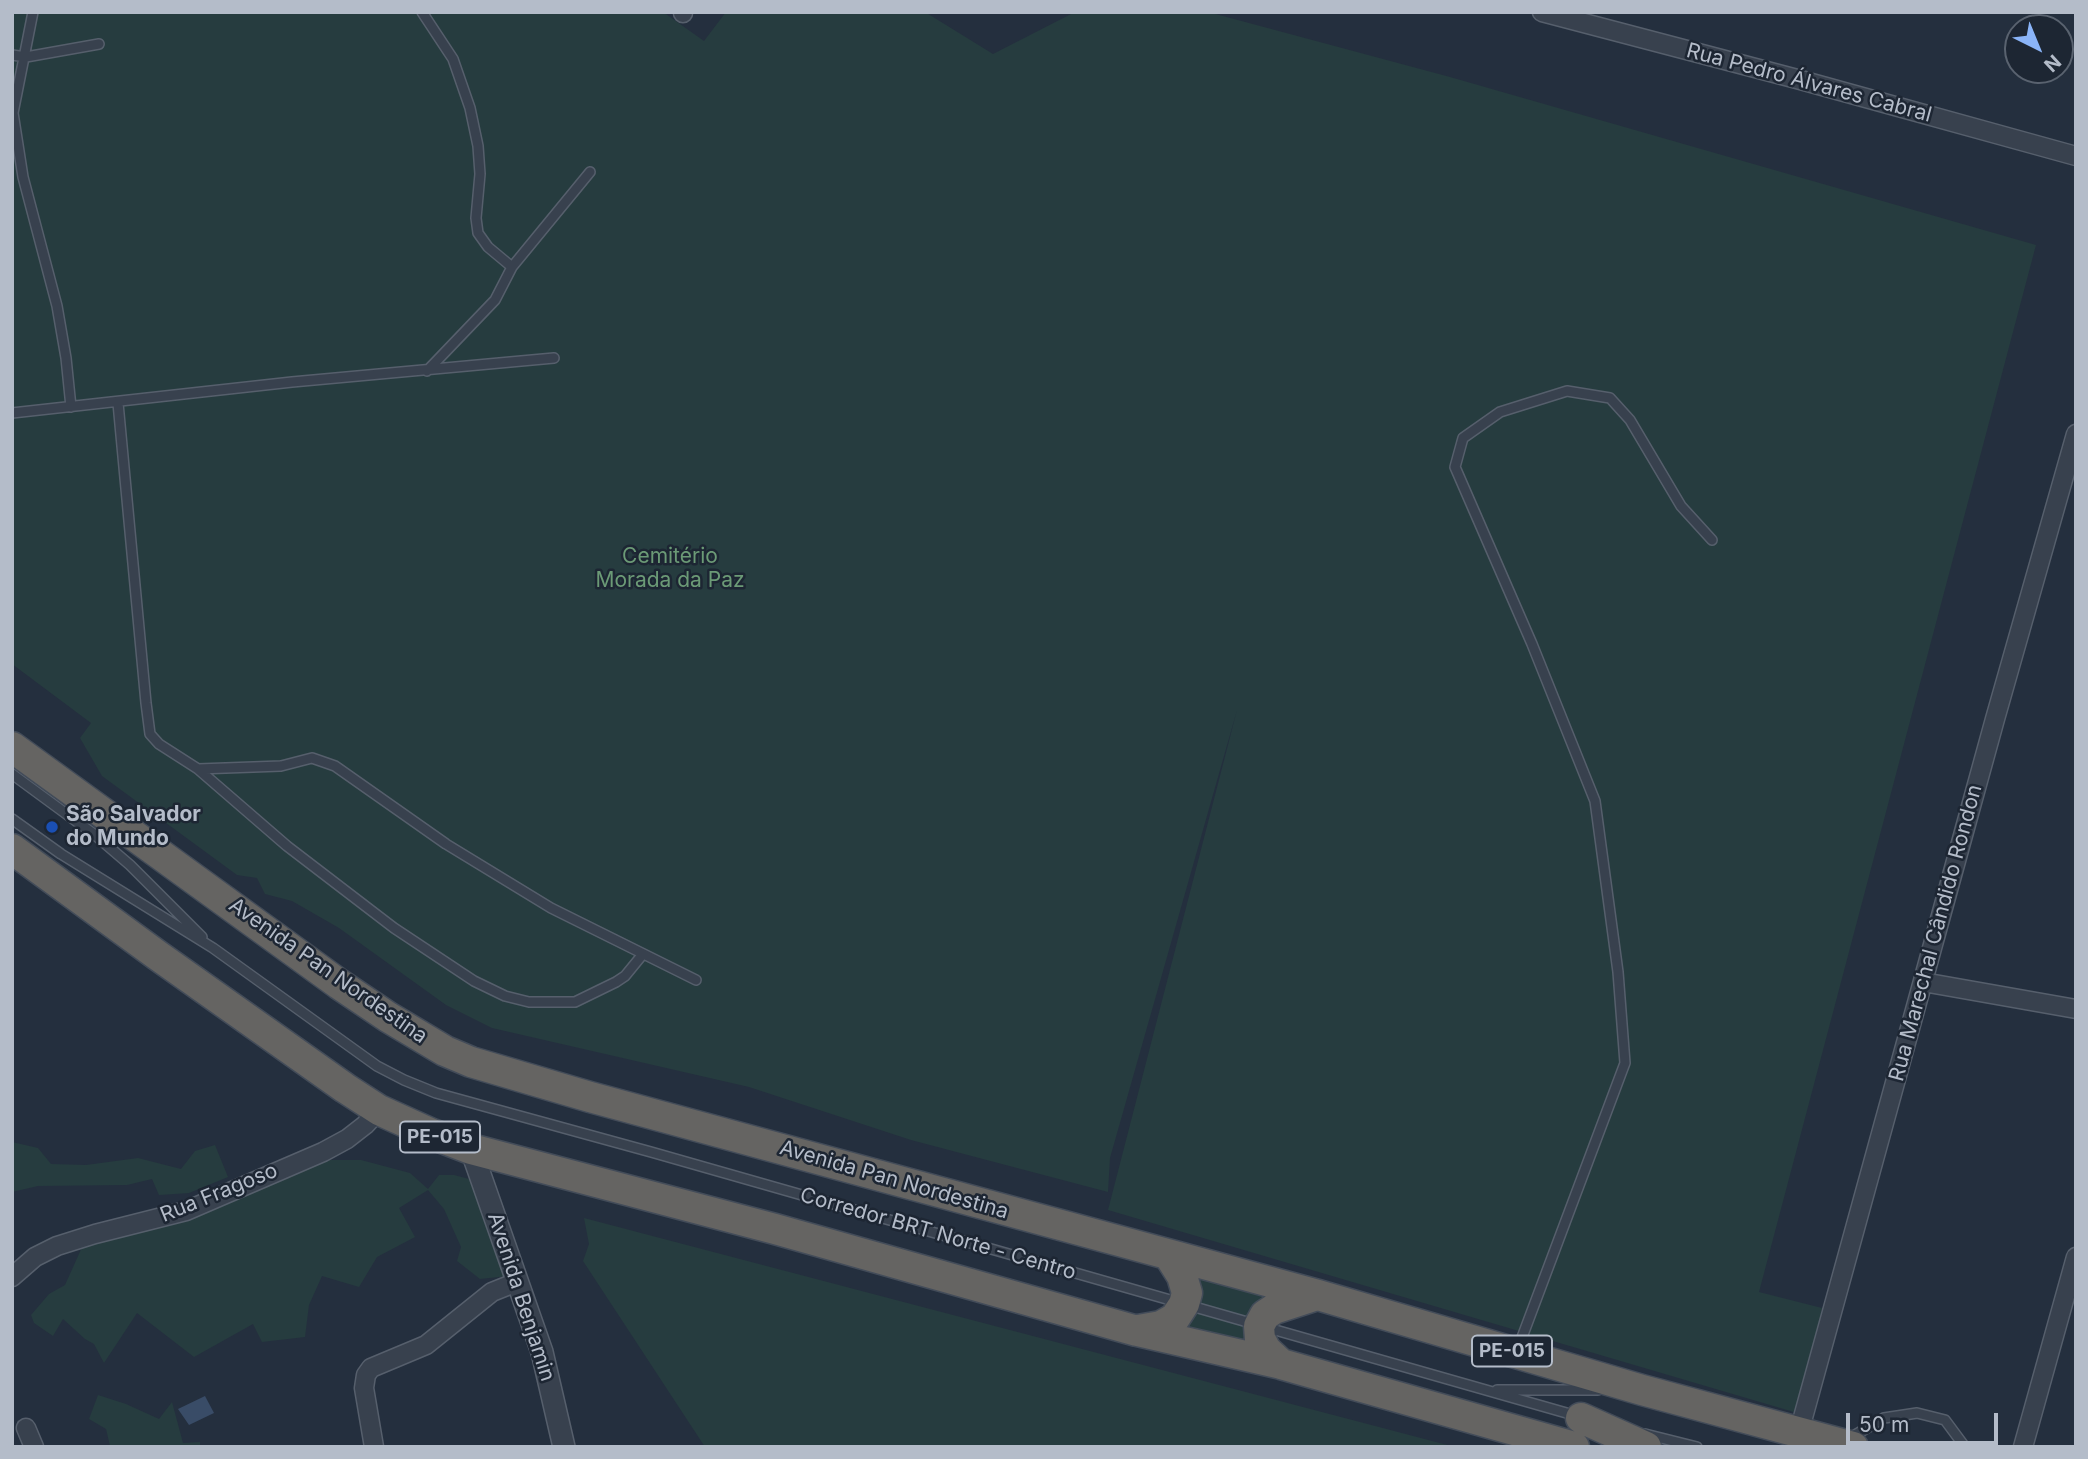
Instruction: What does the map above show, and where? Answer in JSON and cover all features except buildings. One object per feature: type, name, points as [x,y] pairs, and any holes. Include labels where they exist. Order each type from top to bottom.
[{"type":"highway","name":"Avenida Pan Nordestina","points":[[12,747],[339,984],[445,1051],[471,1062],[1170,1257],[1318,1295],[1642,1390],[1847,1445]]},
{"type":"highway","name":"PE-015","points":[[12,849],[167,963],[379,1110],[471,1149],[775,1229],[1137,1331],[1281,1364],[1574,1447]]},
{"type":"highway","points":[[1137,1331],[1161,1326],[1175,1318],[1185,1304],[1186,1293],[1182,1276],[1170,1257]]},
{"type":"highway","points":[[1281,1364],[1266,1350],[1260,1339],[1259,1326],[1265,1315],[1274,1309],[1318,1295]]},
{"type":"highway","points":[[1581,1418],[1646,1447]]},
{"type":"street","name":"Rua Pedro Álvares Cabral","points":[[1542,12],[2076,156]]},
{"type":"street","name":"Rua Marechal Cândido Rondon","points":[[1799,1432],[2076,433]]},
{"type":"street","points":[[1923,982],[2076,1009]]},
{"type":"street","name":"Rua Fragoso","points":[[12,1277],[36,1257],[57,1246],[186,1211],[323,1152],[356,1132],[379,1110]]},
{"type":"street","name":"Avenida Benjamin","points":[[471,1149],[542,1352],[564,1447]]},
{"type":"street","points":[[2022,1447],[2074,1267]]},
{"type":"street","points":[[374,1447],[364,1388],[366,1375],[372,1368],[426,1345],[492,1292],[517,1282]]},
{"type":"street","points":[[26,1428],[34,1447]]},
{"type":"lane","points":[[33,12],[13,113],[23,177],[57,306],[68,370],[71,407]]},
{"type":"lane","points":[[422,12],[453,59],[470,108],[479,160],[476,218],[478,233],[488,247],[512,267]]},
{"type":"lane","points":[[12,55],[26,57],[99,44]]},
{"type":"lane","points":[[427,371],[495,300],[512,267],[590,173]]},
{"type":"lane","points":[[12,413],[292,382],[554,358]]},
{"type":"lane","points":[[1516,1352],[1626,1063],[1618,972],[1595,802],[1532,644],[1455,467],[1464,439],[1500,412],[1567,391],[1610,398],[1630,419],[1681,506],[1712,540]]},
{"type":"lane","points":[[118,402],[150,734],[166,749],[198,769],[287,846],[394,928],[474,981],[505,996],[529,1002],[575,1002],[625,976],[643,954]]},
{"type":"lane","points":[[198,769],[281,766],[312,758],[335,766],[446,844],[539,901],[696,980]]},
{"type":"lane","name":"Corredor BRT Norte - Centro","points":[[12,774],[95,835],[130,865],[213,948]]},
{"type":"lane","name":"Corredor BRT Norte - Centro","points":[[12,819],[61,855],[213,948],[366,1059],[404,1080],[436,1093],[1581,1418],[1697,1447]]},
{"type":"lane","points":[[1487,1390],[1642,1390]]},
{"type":"lane","points":[[1847,1445],[1884,1418],[1917,1413],[1945,1420],[1965,1447]]},
{"type":"green space","name":"Cemitério Morada da Paz","points":[[12,12],[663,12],[704,41],[726,12],[925,12],[993,54],[1075,12],[1208,12],[1450,77],[2036,245],[1759,1292],[1822,1308],[1804,1415],[1108,1210],[1237,710],[1110,1158],[1108,1192],[911,1140],[749,1087],[492,1028],[446,1005],[339,928],[292,901],[265,894],[257,878],[237,875],[102,776],[80,738],[91,723],[12,664]]},
{"type":"green space","points":[[12,1142],[38,1148],[51,1164],[86,1165],[138,1158],[181,1169],[195,1151],[215,1145],[228,1177],[189,1193],[159,1195],[152,1179],[127,1185],[38,1186],[12,1192]]},
{"type":"green space","points":[[325,1160],[361,1160],[410,1173],[428,1189],[439,1175],[454,1175],[473,1180],[508,1276],[480,1279],[457,1261],[461,1247],[444,1209],[428,1190],[399,1208],[415,1237],[377,1257],[359,1287],[322,1276],[309,1305],[305,1337],[262,1342],[253,1324],[194,1357],[137,1313],[104,1363],[94,1344],[63,1319],[53,1336],[34,1323],[31,1315],[49,1294],[65,1285],[83,1245]]},
{"type":"green space","points":[[584,1218],[1455,1447],[705,1447],[583,1261],[589,1244]]},
{"type":"green space","points":[[1170,1257],[1318,1295],[1265,1315],[1281,1364],[1161,1326],[1175,1318]]},
{"type":"green space","points":[[98,1395],[159,1419],[172,1402],[183,1443],[200,1442],[200,1447],[110,1446],[106,1429],[89,1419]]},
{"type":"water","points":[[205,1396],[214,1413],[189,1425],[178,1409]]},
{"type":"place","name":"São Salvador do Mundo","points":[[52,827]]}]
